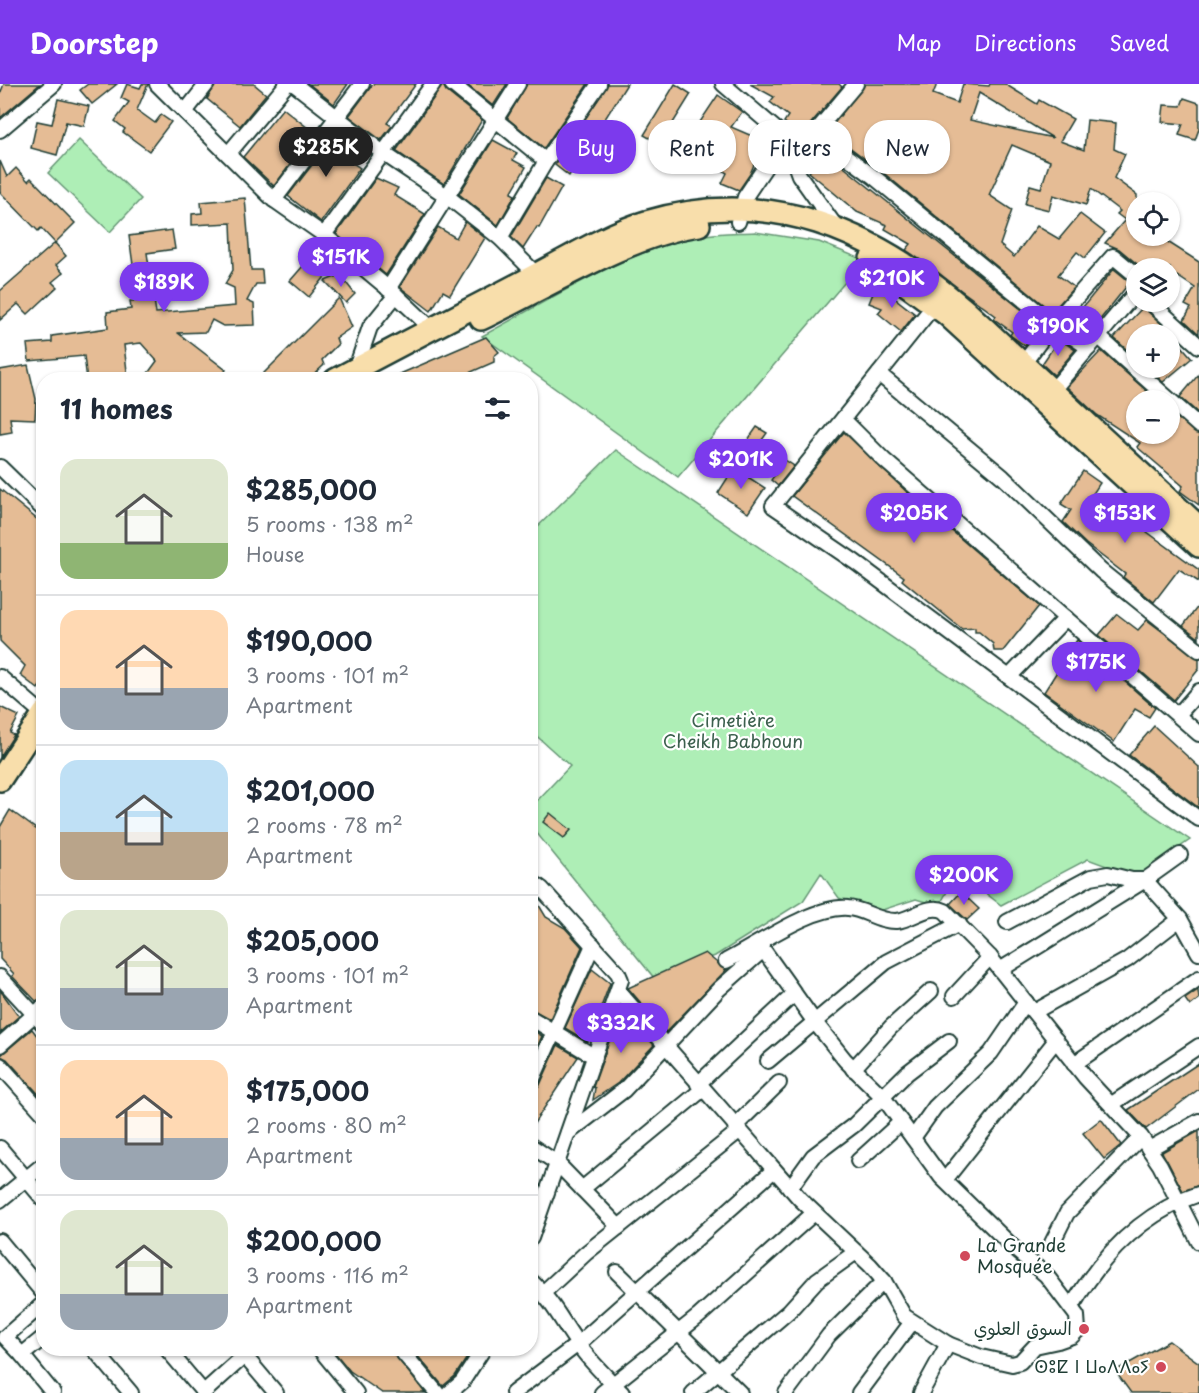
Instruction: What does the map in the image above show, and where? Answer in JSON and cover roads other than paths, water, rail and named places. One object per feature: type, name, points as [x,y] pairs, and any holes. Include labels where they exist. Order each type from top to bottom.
[{"type":"main road","points":[[362,372],[542,281],[602,240],[645,222],[691,212],[797,216],[836,227],[889,254],[1046,397],[1199,546]]},
{"type":"main road","points":[[739,215],[792,228],[847,247],[939,299],[1023,364],[1046,397],[1199,527]]},
{"type":"main road","points":[[361,372],[432,329],[542,281]]},
{"type":"main road","points":[[0,780],[36,725]]},
{"type":"street","points":[[0,130],[54,84]]},
{"type":"street","points":[[157,84],[274,200],[324,235],[432,329]]},
{"type":"street","points":[[184,112],[207,84]]},
{"type":"street","points":[[228,154],[287,84]]},
{"type":"street","points":[[294,84],[383,153],[448,197],[500,238],[542,281]]},
{"type":"street","points":[[274,200],[362,84]]},
{"type":"street","points":[[324,235],[434,84]]},
{"type":"street","points":[[452,84],[546,161]]},
{"type":"street","points":[[359,372],[370,327],[494,118],[518,84]]},
{"type":"street","points":[[500,238],[546,161],[599,84]]},
{"type":"street","points":[[723,84],[766,120]]},
{"type":"street","points":[[826,120],[856,84]]},
{"type":"street","points":[[852,161],[1053,324],[1089,348]]},
{"type":"street","points":[[739,215],[747,192],[760,174]]},
{"type":"street","points":[[799,174],[836,227]]},
{"type":"street","points":[[1023,364],[1053,324],[1113,256],[1126,267]]},
{"type":"street","points":[[939,299],[773,506],[855,562],[1199,819]]},
{"type":"street","points":[[1046,397],[1126,304]]},
{"type":"street","points":[[1161,312],[1199,346]]},
{"type":"street","points":[[1098,336],[1199,426]]},
{"type":"street","points":[[879,374],[1003,477],[1101,571],[1199,650]]},
{"type":"street","points":[[843,418],[884,460],[1198,732]]},
{"type":"street","points":[[0,467],[36,502]]},
{"type":"street","points":[[1010,677],[1066,618]]},
{"type":"street","points":[[0,677],[36,708]]},
{"type":"street","points":[[1178,715],[1199,691]]},
{"type":"street","points":[[1000,970],[1145,880],[1180,855]]},
{"type":"street","points":[[1007,922],[1091,877],[1108,874],[1132,880],[1145,880],[1180,919],[1199,953]]},
{"type":"street","points":[[538,886],[618,973],[621,980],[538,1218]]},
{"type":"street","points":[[726,961],[761,947],[813,913],[849,908],[886,920],[898,921],[936,908],[945,911],[990,957],[1074,1064],[1141,1137],[1199,1242]]},
{"type":"street","points":[[913,1138],[934,1107],[991,1053],[1030,1007],[1127,960],[1180,919]]},
{"type":"street","points":[[768,1061],[886,962],[959,924]]},
{"type":"street","points":[[538,1068],[593,945]]},
{"type":"street","points":[[618,992],[790,1188],[884,1281],[894,1304],[912,1322],[948,1344],[981,1357],[1016,1364],[1035,1346],[1072,1336],[1079,1324],[1071,1308],[1047,1275],[1016,1250],[945,1180],[883,1097],[854,1069],[814,1021],[761,947]]},
{"type":"street","points":[[567,1133],[624,1090],[761,947]]},
{"type":"street","points":[[954,996],[990,957]]},
{"type":"street","points":[[0,976],[36,1010]]},
{"type":"street","points":[[1074,1064],[1199,978]]},
{"type":"street","points":[[854,1069],[891,1027],[931,991]]},
{"type":"street","points":[[582,1189],[700,1086],[794,995]]},
{"type":"street","points":[[0,1045],[36,1019]]},
{"type":"street","points":[[538,1023],[595,1057]]},
{"type":"street","points":[[945,1180],[1056,1040]]},
{"type":"street","points":[[790,1188],[813,1156],[854,1125],[907,1074],[949,1041]]},
{"type":"street","points":[[1112,1104],[1199,1046]]},
{"type":"street","points":[[0,1065],[36,1105]]},
{"type":"street","points":[[544,1292],[586,1252],[737,1128],[779,1083]]},
{"type":"street","points":[[1149,1149],[1199,1120]]},
{"type":"street","points":[[858,1161],[901,1122]]},
{"type":"street","points":[[1052,1243],[1067,1213],[1141,1137]]},
{"type":"street","points":[[0,1148],[36,1190]]},
{"type":"street","points":[[538,1151],[557,1163],[619,1227]]},
{"type":"street","points":[[0,1200],[36,1170]]},
{"type":"street","points":[[513,1393],[578,1344],[774,1170]]},
{"type":"street","points":[[1071,1308],[1095,1270],[1121,1240],[1143,1222],[1178,1201],[1199,1194]]},
{"type":"street","points":[[538,1287],[560,1312],[578,1344],[612,1390],[814,1213]]},
{"type":"street","points":[[0,1241],[36,1284]]},
{"type":"street","points":[[693,1393],[789,1311],[816,1280],[856,1252]]},
{"type":"street","points":[[617,1272],[680,1331],[740,1393]]},
{"type":"street","points":[[786,1393],[829,1335],[884,1281]]},
{"type":"street","points":[[0,1356],[36,1312]]},
{"type":"street","points":[[859,1393],[912,1322]]},
{"type":"street","points":[[10,1342],[36,1338]]},
{"type":"street","points":[[10,1342],[53,1393]]},
{"type":"street","points":[[924,1392],[948,1344]]},
{"type":"street","points":[[100,1356],[131,1393]]},
{"type":"street","points":[[173,1356],[203,1393],[240,1356]]},
{"type":"street","points":[[249,1356],[276,1393]]},
{"type":"street","points":[[325,1356],[356,1393]]},
{"type":"street","points":[[406,1356],[437,1393]]},
{"type":"street","points":[[450,1393],[462,1382],[479,1356]]},
{"type":"place","name":"La Grande Mosquée","points":[[965,1256]]},
{"type":"place","name":"السوق العلوي","points":[[1084,1329]]},
{"type":"place","name":"ⵙⵓⵇ ⵏ ⵡⴰⴷⴷⴰⵢ","points":[[1161,1367]]},
{"type":"park label","name":"Cimetière Cheikh Babhoun","points":[[733,731]]}]
